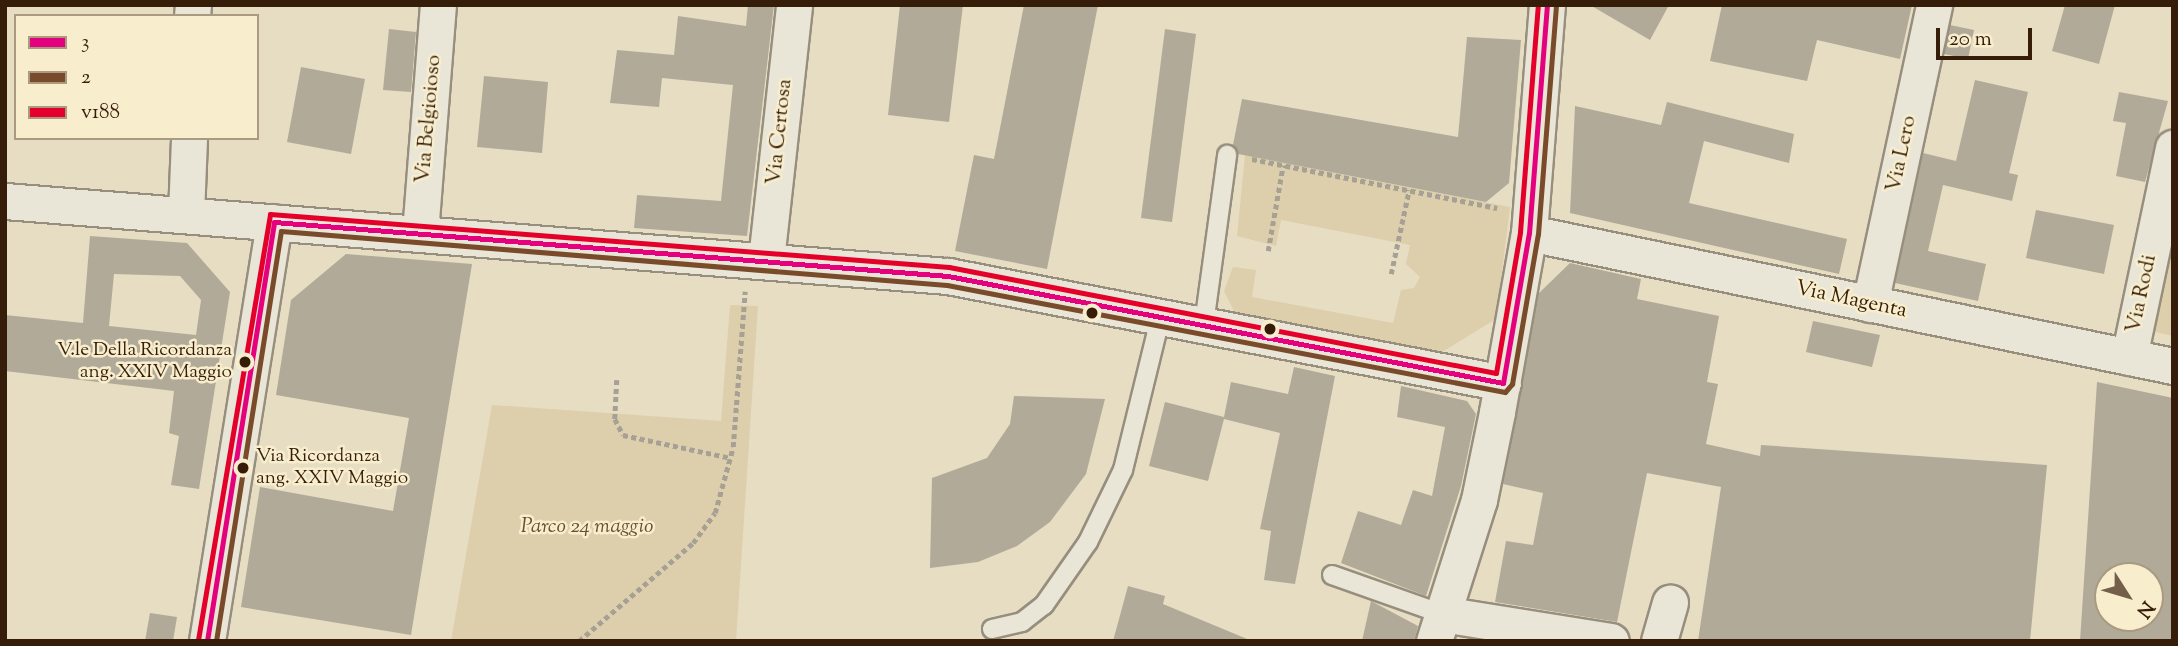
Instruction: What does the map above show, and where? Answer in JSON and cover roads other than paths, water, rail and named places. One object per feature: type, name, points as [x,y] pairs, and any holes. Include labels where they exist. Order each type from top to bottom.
[{"type":"street","name":"Via Belgioioso","points":[[421,233],[438,5]]},
{"type":"street","name":"Via Certosa","points":[[756,270],[794,5]]},
{"type":"street","name":"Via Lero","points":[[1870,304],[1934,5]]},
{"type":"street","points":[[1545,6],[1517,222],[1503,383],[1483,486],[1438,627],[1611,641]]},
{"type":"street","points":[[186,215],[189,140]]},
{"type":"street","name":"Via Rodi","points":[[2129,357],[2173,148]]},
{"type":"street","points":[[5,201],[421,233],[756,270],[948,276],[1503,383]]},
{"type":"street","points":[[207,641],[274,222]]},
{"type":"street","name":"Via Magenta","points":[[1517,222],[1870,304],[2173,366]]},
{"type":"street","points":[[1659,641],[1670,603]]},
{"type":"lane","points":[[1204,324],[1227,155]]},
{"type":"lane","points":[[992,629],[1022,622],[1044,605],[1083,552],[1123,470],[1161,315]]},
{"type":"lane","points":[[1332,575],[1438,627]]},
{"type":"place","name":"V.le Della Ricordanza ang. XXIV Maggio","points":[[245,362]]},
{"type":"place","name":"Via Ricordanza ang. XXIV Maggio","points":[[243,468]]},
{"type":"park label","name":"Parco 24 maggio","points":[[587,527]]}]
